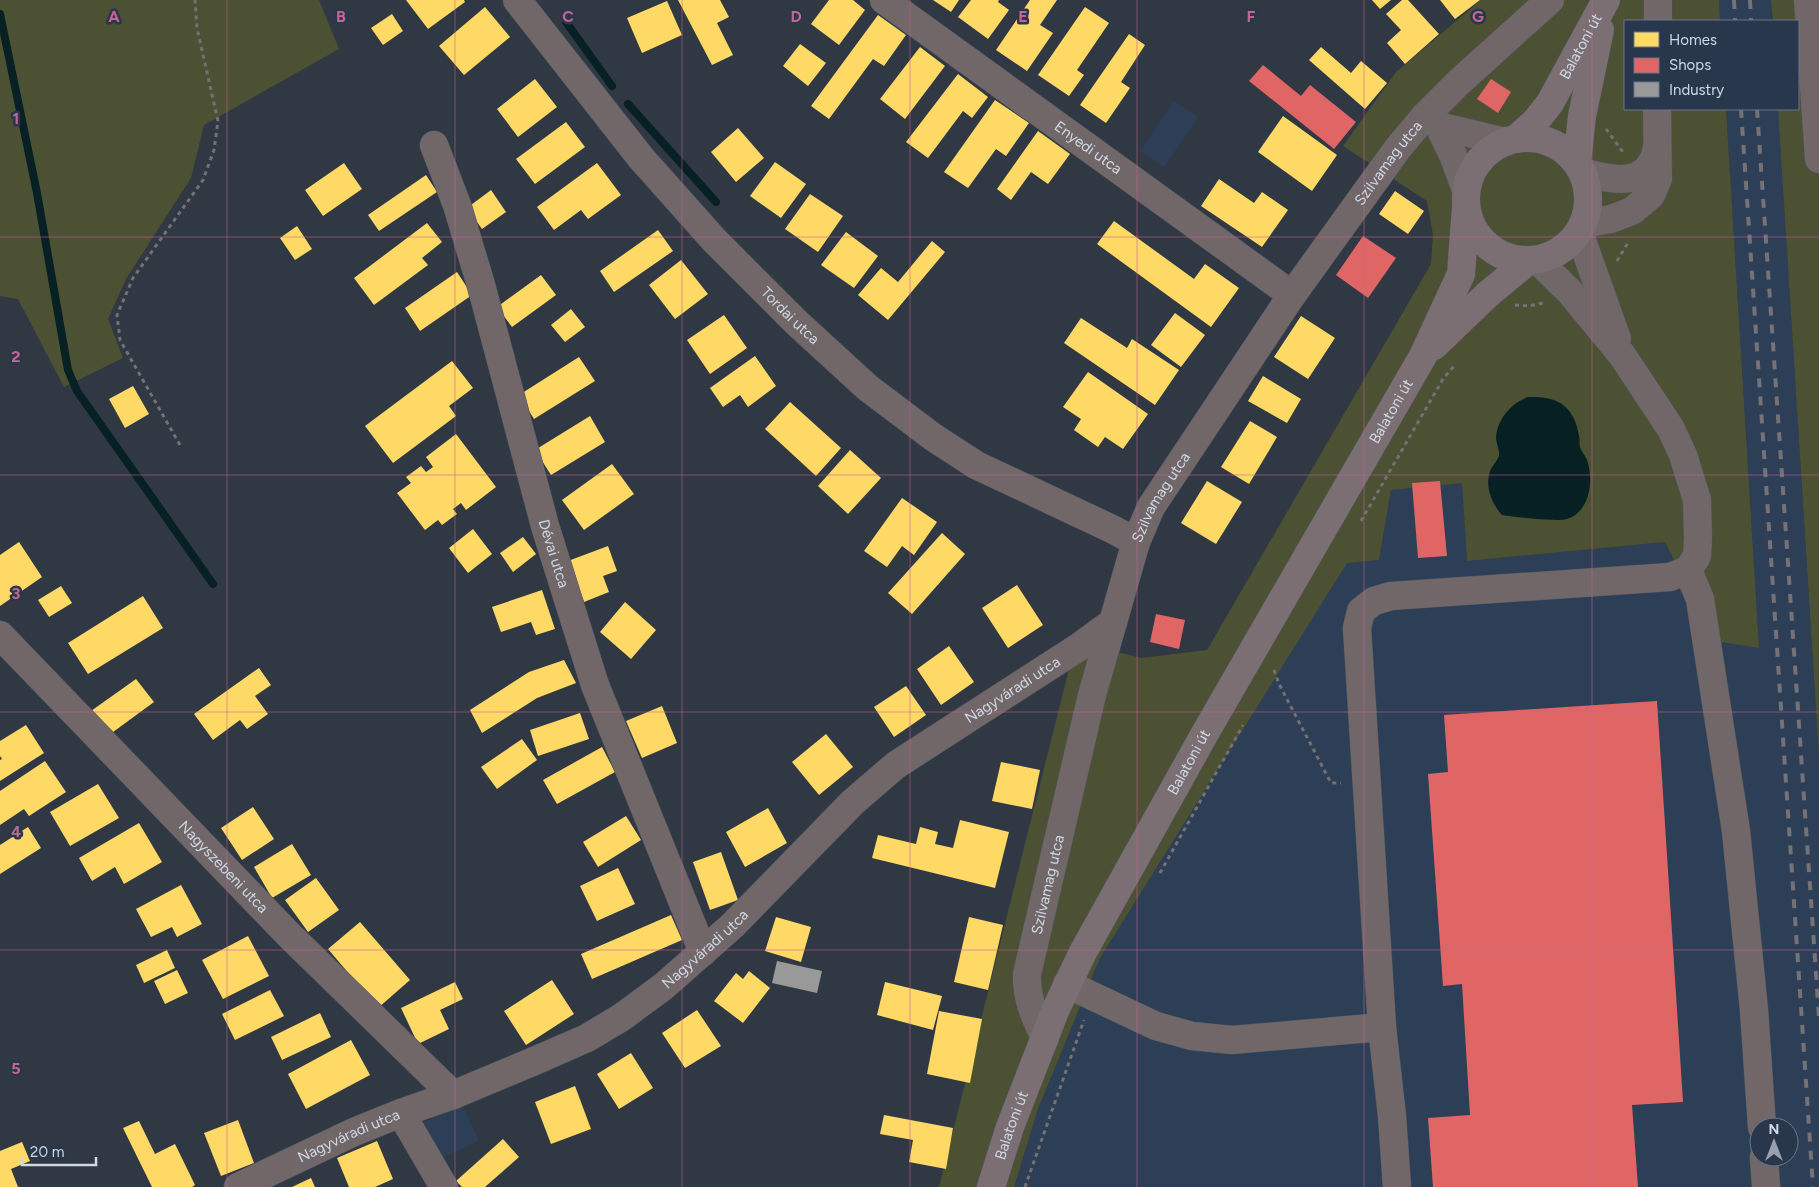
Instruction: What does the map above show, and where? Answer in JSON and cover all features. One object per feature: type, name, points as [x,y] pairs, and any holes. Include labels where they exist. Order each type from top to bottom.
[{"type":"main road","name":"Balatoni út","points":[[1511,140],[1535,122],[1550,103],[1607,0]]},
{"type":"main road","name":"Balatoni út","points":[[1579,168],[1582,116],[1607,0]]},
{"type":"main road","points":[[1533,138],[1550,142],[1565,151],[1579,168],[1586,185],[1588,198],[1587,212],[1581,228],[1568,245],[1554,254],[1533,260],[1510,258],[1494,251],[1480,239],[1471,224],[1466,198],[1471,174],[1479,160],[1491,149],[1511,140],[1533,138]]},
{"type":"main road","name":"Balatoni út","points":[[991,1187],[1010,1127],[1055,1011],[1083,952],[1208,727],[1424,356],[1461,274],[1466,198]]},
{"type":"main road","name":"Balatoni út","points":[[1424,356],[1487,295],[1533,260]]},
{"type":"street","name":"Enyedi utca","points":[[884,0],[1292,295]]},
{"type":"street","name":"Szilvamag utca","points":[[1045,1038],[1031,1011],[1026,986],[1027,974],[1092,695],[1113,622],[1138,558],[1151,507],[1292,295],[1398,148],[1432,121],[1458,83],[1550,0]]},
{"type":"street","points":[[1658,0],[1658,20]]},
{"type":"street","name":"Tordai utca","points":[[528,4],[640,158],[715,241],[797,323],[868,388],[933,437],[976,465],[1114,530],[1138,558]]},
{"type":"street","points":[[1812,9],[1819,159]]},
{"type":"street","points":[[1622,355],[1581,228],[1632,211],[1651,195],[1658,180],[1657,110]]},
{"type":"street","name":"Szilvamag utca","points":[[1432,121],[1511,140]]},
{"type":"street","name":"Szilvamag utca","points":[[1432,121],[1454,155],[1466,198]]},
{"type":"street","name":"Dévai utca","points":[[434,145],[457,204],[545,526],[595,685],[703,952]]},
{"type":"street","points":[[1579,168],[1606,178],[1632,178],[1644,173],[1652,163],[1657,146]]},
{"type":"street","points":[[1397,1187],[1392,1116],[1382,1027],[1366,776],[1357,628],[1361,611],[1374,601],[1397,595],[1670,577],[1688,570],[1697,556],[1697,500],[1683,455],[1671,429],[1622,355],[1570,292],[1533,260]]},
{"type":"street","points":[[1688,570],[1700,599],[1736,831],[1754,1010],[1761,1117]]},
{"type":"street","name":"Nagyváradi utca","points":[[238,1187],[354,1132],[452,1095],[587,1038],[622,1017],[664,986],[733,925],[853,802],[896,765],[1079,647],[1113,622]]},
{"type":"street","name":"Nagyszebeni utca","points":[[0,635],[288,934],[452,1095]]},
{"type":"street","name":"Szilvamag utca","points":[[1034,944],[1041,991],[1055,1011]]},
{"type":"street","points":[[1067,984],[1156,1026],[1192,1036],[1232,1040],[1382,1027]]},
{"type":"street","points":[[402,1113],[444,1187]]},
{"type":"street","points":[[1765,1167],[1766,1187]]},
{"type":"path","points":[[180,445],[120,340],[117,315],[133,278],[203,180],[214,150],[218,121],[197,28],[195,0]]},
{"type":"path","points":[[1595,276],[1614,266],[1629,241],[1632,211]]},
{"type":"path","points":[[1511,305],[1529,306],[1557,300],[1570,292]]},
{"type":"path","points":[[1358,525],[1443,379],[1455,364]]},
{"type":"path","points":[[1269,678],[1279,661]]},
{"type":"path","points":[[1274,670],[1279,684],[1331,783],[1346,784],[1366,776]]},
{"type":"path","points":[[1158,876],[1245,721]]},
{"type":"path","points":[[1025,1187],[1075,1042],[1093,997]]},
{"type":"shaded area","points":[[1719,0],[1771,0],[1773,20],[1720,20]]},
{"type":"shaded area","points":[[1174,101],[1198,117],[1164,167],[1140,151]]},
{"type":"shaded area","points":[[1726,110],[1778,110],[1819,756],[1819,1187],[1014,1187],[1038,1109],[1100,958],[1347,563],[1379,560],[1391,490],[1462,483],[1467,561],[1665,542],[1715,641],[1759,647]]},
{"type":"shaded area","points":[[1528,397],[1548,398],[1562,404],[1577,425],[1580,447],[1589,468],[1590,486],[1581,510],[1567,519],[1545,520],[1502,515],[1490,493],[1489,475],[1499,456],[1496,437],[1499,424],[1506,412]]},
{"type":"shaded area","points":[[462,1104],[479,1141],[440,1159],[423,1123]]},
{"type":"green space","points":[[0,0],[319,0],[339,49],[204,125],[191,178],[126,279],[108,319],[123,358],[64,387],[18,299],[0,296]]},
{"type":"green space","points":[[1481,0],[1719,0],[1720,20],[1624,20],[1624,110],[1726,110],[1759,648],[1715,641],[1665,542],[1467,561],[1462,483],[1391,490],[1379,560],[1347,563],[1100,958],[1038,1109],[1014,1187],[939,1187],[1076,641],[1141,658],[1207,650],[1431,264],[1433,235],[1427,201],[1343,146],[1396,72]]},
{"type":"green space","points":[[1771,0],[1819,0],[1819,756],[1778,110],[1799,110],[1799,20],[1773,20]]},
{"type":"building: Homes","points":[[406,0],[464,0],[465,2],[428,29]]},
{"type":"building: Homes","points":[[678,0],[720,0],[729,17],[717,23],[733,55],[712,65]]},
{"type":"building: Homes","points":[[829,0],[853,0],[865,10],[839,45],[811,24]]},
{"type":"building: Homes","points":[[933,0],[959,0],[951,12]]},
{"type":"building: Homes","points":[[971,0],[999,0],[998,2],[1009,10],[988,39],[958,17]]},
{"type":"building: Homes","points":[[1030,0],[1057,0],[1040,25],[1053,33],[1027,71],[996,50]]},
{"type":"building: Homes","points":[[1372,0],[1391,0],[1380,9]]},
{"type":"building: Homes","points":[[1402,0],[1408,0],[1439,34],[1405,64],[1387,43],[1401,30],[1386,14]]},
{"type":"building: Homes","points":[[1440,0],[1480,0],[1455,19]]},
{"type":"building: Homes","points":[[667,1],[682,35],[642,53],[627,18]]},
{"type":"building: Homes","points":[[485,7],[510,37],[464,75],[439,46]]},
{"type":"building: Homes","points":[[1085,7],[1109,23],[1077,70],[1084,75],[1069,96],[1038,75]]},
{"type":"building: Homes","points":[[392,14],[403,31],[383,45],[371,28]]},
{"type":"building: Homes","points":[[878,15],[906,35],[884,66],[873,59],[829,119],[811,106]]},
{"type":"building: Homes","points":[[1129,34],[1145,45],[1121,82],[1130,88],[1106,123],[1080,105]]},
{"type":"building: Homes","points":[[800,44],[826,63],[808,86],[783,66]]},
{"type":"building: Homes","points":[[920,47],[945,66],[905,119],[880,99]]},
{"type":"building: Homes","points":[[1321,47],[1351,73],[1361,61],[1387,83],[1365,109],[1309,60]]},
{"type":"building: Homes","points":[[958,74],[988,97],[972,118],[963,111],[928,158],[906,142]]},
{"type":"building: Homes","points":[[535,79],[557,107],[518,137],[497,109]]},
{"type":"building: Homes","points":[[995,100],[1029,123],[1006,156],[996,149],[968,188],[944,172]]},
{"type":"building: Homes","points":[[1283,116],[1337,155],[1312,191],[1258,152]]},
{"type":"building: Homes","points":[[566,122],[585,147],[535,184],[516,159]]},
{"type":"building: Homes","points":[[738,128],[764,158],[736,182],[711,152]]},
{"type":"building: Homes","points":[[1038,131],[1070,154],[1048,184],[1031,172],[1011,200],[997,189]]},
{"type":"building: Homes","points":[[775,162],[806,184],[781,218],[750,196]]},
{"type":"building: Homes","points":[[344,163],[362,189],[323,216],[305,190]]},
{"type":"building: Homes","points":[[597,163],[621,195],[588,219],[581,210],[554,230],[537,207]]},
{"type":"building: Homes","points":[[426,175],[437,192],[379,231],[368,215]]},
{"type":"building: Homes","points":[[1219,179],[1254,203],[1262,192],[1288,210],[1262,247],[1201,206]]},
{"type":"building: Homes","points":[[491,190],[506,212],[482,229],[467,208]]},
{"type":"building: Homes","points":[[1395,191],[1424,211],[1408,234],[1379,214]]},
{"type":"building: Homes","points":[[810,194],[843,216],[818,252],[785,229]]},
{"type":"building: Homes","points":[[1114,221],[1194,279],[1205,264],[1239,288],[1211,327],[1097,244]]},
{"type":"building: Homes","points":[[427,223],[442,242],[422,258],[428,265],[374,305],[354,278]]},
{"type":"building: Homes","points":[[297,226],[312,249],[295,260],[280,238]]},
{"type":"building: Homes","points":[[658,230],[673,251],[614,292],[600,271]]},
{"type":"building: Homes","points":[[846,232],[878,256],[854,288],[821,265]]},
{"type":"building: Homes","points":[[932,241],[945,252],[888,320],[858,295],[881,268],[898,282]]},
{"type":"building: Homes","points":[[681,260],[708,294],[675,319],[649,285]]},
{"type":"building: Homes","points":[[457,272],[472,295],[420,331],[405,308]]},
{"type":"building: Homes","points":[[541,275],[556,295],[512,327],[497,307]]},
{"type":"building: Homes","points":[[571,309],[585,327],[565,342],[551,325]]},
{"type":"building: Homes","points":[[1175,313],[1205,335],[1181,367],[1151,345]]},
{"type":"building: Homes","points":[[724,315],[747,348],[710,374],[687,340]]},
{"type":"building: Homes","points":[[1301,316],[1335,338],[1308,379],[1274,357]]},
{"type":"building: Homes","points":[[1081,318],[1127,348],[1132,339],[1179,370],[1155,405],[1064,343]]},
{"type":"building: Homes","points":[[755,356],[776,386],[748,407],[740,395],[723,407],[710,388]]},
{"type":"building: Homes","points":[[579,357],[595,381],[534,419],[519,395]]},
{"type":"building: Homes","points":[[452,361],[473,388],[449,406],[456,416],[393,463],[365,426]]},
{"type":"building: Homes","points":[[1088,372],[1148,414],[1123,449],[1105,437],[1098,447],[1074,430],[1081,419],[1063,407]]},
{"type":"building: Homes","points":[[1263,376],[1301,399],[1287,423],[1248,401]]},
{"type":"building: Homes","points":[[133,386],[149,414],[125,428],[109,399]]},
{"type":"building: Homes","points":[[790,402],[841,448],[816,476],[765,429]]},
{"type":"building: Homes","points":[[590,416],[605,442],[551,475],[535,450]]},
{"type":"building: Homes","points":[[1250,421],[1277,437],[1249,484],[1221,467]]},
{"type":"building: Homes","points":[[456,434],[496,487],[466,510],[461,503],[453,509],[457,514],[442,525],[438,520],[425,530],[397,493],[411,483],[406,477],[421,466],[426,472],[433,467],[426,457]]},
{"type":"building: Homes","points":[[850,450],[881,478],[848,514],[818,486]]},
{"type":"building: Homes","points":[[612,464],[634,494],[584,530],[562,500]]},
{"type":"building: Homes","points":[[1207,481],[1242,502],[1216,544],[1181,523]]},
{"type":"building: Homes","points":[[902,498],[937,522],[914,555],[902,546],[887,567],[864,551]]},
{"type":"building: Homes","points":[[473,529],[492,554],[468,573],[449,548]]},
{"type":"building: Homes","points":[[942,533],[965,554],[912,614],[888,593]]},
{"type":"building: Homes","points":[[523,537],[536,554],[513,572],[500,553]]},
{"type":"building: Homes","points":[[19,542],[42,577],[0,606],[0,555]]},
{"type":"building: Homes","points":[[608,546],[617,571],[603,576],[609,592],[584,602],[568,561]]},
{"type":"building: Homes","points":[[1017,585],[1043,625],[1008,648],[982,608]]},
{"type":"building: Homes","points":[[61,586],[72,603],[49,617],[38,600]]},
{"type":"building: Homes","points":[[542,590],[555,629],[536,635],[531,622],[501,632],[492,607]]},
{"type":"building: Homes","points":[[143,596],[163,628],[88,674],[68,643]]},
{"type":"building: Homes","points":[[625,602],[656,630],[631,659],[600,632]]},
{"type":"building: Homes","points":[[949,646],[974,682],[941,705],[917,669]]},
{"type":"building: Homes","points":[[564,660],[576,683],[537,698],[482,733],[470,710],[529,672]]},
{"type":"building: Homes","points":[[259,668],[271,685],[255,696],[268,714],[247,729],[240,720],[213,740],[194,714]]},
{"type":"building: Homes","points":[[136,679],[154,702],[109,735],[91,711]]},
{"type":"building: Homes","points":[[906,686],[926,715],[894,737],[874,707]]},
{"type":"building: Homes","points":[[662,706],[677,743],[642,758],[626,721]]},
{"type":"building: Homes","points":[[580,713],[589,739],[538,756],[530,730]]},
{"type":"building: Homes","points":[[26,725],[44,753],[0,781],[0,760],[2,759],[0,756],[0,741]]},
{"type":"building: Homes","points":[[826,734],[853,767],[819,795],[792,762]]},
{"type":"building: Homes","points":[[522,739],[537,760],[497,789],[481,767]]},
{"type":"building: Homes","points":[[602,747],[615,772],[557,804],[543,780]]},
{"type":"building: Homes","points":[[45,761],[66,792],[29,816],[24,809],[0,825],[0,791]]},
{"type":"building: Homes","points":[[1001,762],[1040,770],[1032,809],[992,801]]},
{"type":"building: Homes","points":[[98,784],[119,818],[70,846],[50,812]]},
{"type":"building: Homes","points":[[253,807],[274,839],[242,860],[221,828]]},
{"type":"building: Homes","points":[[768,808],[787,843],[745,867],[726,832]]},
{"type":"building: Homes","points":[[626,816],[641,840],[598,867],[583,842]]},
{"type":"building: Homes","points":[[960,820],[1009,832],[995,888],[872,858],[878,835],[916,844],[920,827],[938,832],[935,844],[953,848]]},
{"type":"building: Homes","points":[[139,823],[162,862],[124,884],[115,867],[92,881],[79,858]]},
{"type":"building: Homes","points":[[28,827],[41,848],[0,874],[0,845]]},
{"type":"building: Homes","points":[[292,844],[311,875],[272,898],[254,867]]},
{"type":"building: Homes","points":[[721,852],[738,900],[710,910],[693,862]]},
{"type":"building: Homes","points":[[618,868],[635,904],[597,921],[580,886]]},
{"type":"building: Homes","points":[[316,878],[339,910],[308,932],[285,900]]},
{"type":"building: Homes","points":[[181,885],[202,924],[177,937],[172,927],[151,937],[136,909]]},
{"type":"building: Homes","points":[[671,915],[682,940],[592,979],[581,954]]},
{"type":"building: Homes","points":[[776,917],[811,927],[801,962],[765,951]]},
{"type":"building: Homes","points":[[969,917],[1003,925],[988,990],[954,982]]},
{"type":"building: Homes","points":[[360,922],[410,980],[378,1008],[328,949]]},
{"type":"building: Homes","points":[[248,936],[269,976],[223,999],[202,960]]},
{"type":"building: Homes","points":[[167,950],[175,968],[144,983],[136,965]]},
{"type":"building: Homes","points":[[177,970],[188,993],[165,1004],[154,981]]},
{"type":"building: Homes","points":[[749,971],[770,988],[743,1023],[714,1001],[736,973],[743,979]]},
{"type":"building: Homes","points":[[552,980],[574,1014],[526,1045],[504,1011]]},
{"type":"building: Homes","points":[[455,982],[463,999],[440,1010],[449,1029],[418,1044],[401,1008]]},
{"type":"building: Homes","points":[[885,982],[942,996],[933,1030],[877,1015]]},
{"type":"building: Homes","points":[[270,990],[284,1016],[235,1040],[222,1014]]},
{"type":"building: Homes","points":[[697,1010],[721,1046],[685,1068],[662,1033]]},
{"type":"building: Homes","points":[[939,1011],[982,1019],[970,1083],[927,1074]]},
{"type":"building: Homes","points":[[320,1013],[331,1037],[282,1060],[271,1037]]},
{"type":"building: Homes","points":[[351,1040],[370,1075],[306,1109],[288,1074]]},
{"type":"building: Homes","points":[[631,1053],[653,1088],[619,1109],[597,1074]]},
{"type":"building: Homes","points":[[575,1086],[591,1129],[551,1144],[535,1102]]},
{"type":"building: Homes","points":[[884,1115],[953,1128],[946,1169],[909,1162],[913,1140],[880,1134]]},
{"type":"building: Homes","points":[[238,1120],[254,1163],[221,1176],[204,1133]]},
{"type":"building: Homes","points":[[139,1121],[155,1154],[175,1144],[195,1185],[192,1187],[152,1187],[123,1128]]},
{"type":"building: Homes","points":[[503,1139],[519,1157],[485,1187],[462,1187],[456,1181]]},
{"type":"building: Homes","points":[[377,1141],[393,1179],[375,1187],[349,1187],[337,1158]]},
{"type":"building: Homes","points":[[22,1142],[30,1161],[11,1169],[18,1187],[0,1187],[0,1151]]},
{"type":"building: Homes","points":[[311,1178],[315,1187],[292,1187]]},
{"type":"building: Shops","points":[[1263,65],[1301,96],[1310,85],[1356,122],[1334,149],[1249,81]]},
{"type":"building: Shops","points":[[1491,79],[1511,92],[1498,113],[1477,99]]},
{"type":"building: Shops","points":[[1363,236],[1396,258],[1368,298],[1336,275]]},
{"type":"building: Shops","points":[[1440,481],[1447,556],[1418,558],[1412,483]]},
{"type":"building: Shops","points":[[1156,614],[1185,620],[1179,649],[1150,642]]},
{"type":"building: Shops","points":[[1657,701],[1683,1102],[1632,1105],[1638,1187],[1433,1187],[1428,1118],[1470,1115],[1462,984],[1443,986],[1428,774],[1448,772],[1444,715]]},
{"type":"building: Industry","points":[[777,961],[822,971],[817,993],[772,983]]},
{"type":"waterway","points":[[0,14],[37,193],[68,370],[77,391],[213,584]]},
{"type":"waterway","points":[[566,22],[612,86]]},
{"type":"waterway","points":[[628,104],[716,202]]},
{"type":"railway","points":[[1734,0],[1735,20]]},
{"type":"railway","points":[[1750,0],[1751,20]]},
{"type":"railway","points":[[1741,110],[1813,1187]]},
{"type":"railway","points":[[1757,110],[1819,1018]]}]
